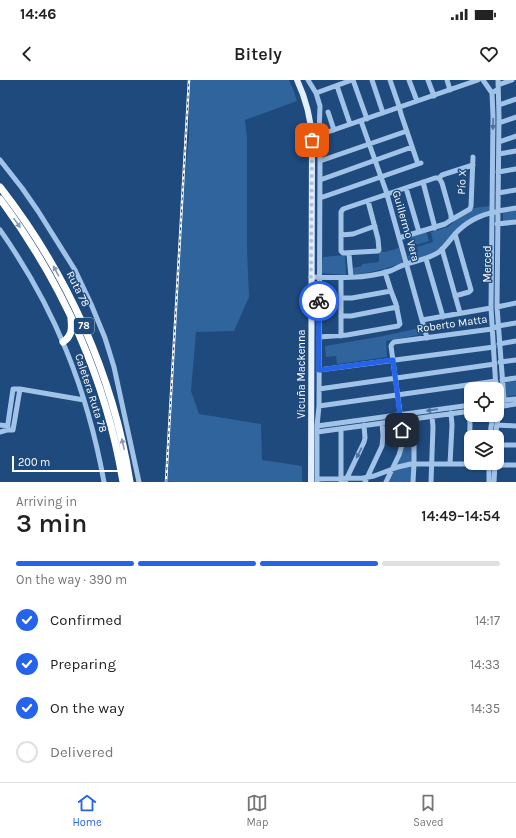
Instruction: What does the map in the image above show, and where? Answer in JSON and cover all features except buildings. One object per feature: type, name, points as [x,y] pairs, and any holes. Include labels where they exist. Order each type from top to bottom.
[{"type":"highway","name":"Ruta 78","points":[[0,187],[20,213],[46,253],[68,292],[83,324],[114,409],[130,482]]},
{"type":"highway","name":"Ruta 78","points":[[0,199],[25,233],[42,261],[70,315],[88,355],[104,401],[114,438],[123,482]]},
{"type":"highway","points":[[63,342],[69,338],[71,332],[70,315]]},
{"type":"main road","name":"Vicuña Mackenna","points":[[293,80],[305,99]]},
{"type":"main road","name":"Vicuña Mackenna","points":[[297,80],[305,99],[310,120],[312,140],[310,482]]},
{"type":"street","points":[[316,93],[353,80]]},
{"type":"street","name":"Guillermo Vera","points":[[353,80],[370,144],[387,194],[427,338]]},
{"type":"street","points":[[372,80],[383,113]]},
{"type":"street","points":[[320,198],[419,163],[412,148],[390,80]]},
{"type":"street","points":[[409,80],[417,101]]},
{"type":"street","points":[[428,80],[434,96]]},
{"type":"street","points":[[447,80],[450,90]]},
{"type":"street","points":[[319,135],[434,96],[450,90],[464,82],[478,80]]},
{"type":"street","points":[[483,80],[492,93],[498,84],[512,80]]},
{"type":"street","name":"Vicuña Mackenna","points":[[311,81],[320,106],[319,406],[317,429],[317,480]]},
{"type":"street","name":"Merced","points":[[498,84],[499,154],[494,307],[498,326],[500,362],[499,381]]},
{"type":"street","points":[[337,86],[350,124]]},
{"type":"street","name":"Merced","points":[[492,93],[497,224],[492,329],[495,364],[499,381]]},
{"type":"street","points":[[499,104],[516,99]]},
{"type":"street","points":[[328,112],[334,130]]},
{"type":"street","points":[[499,123],[516,117]]},
{"type":"street","points":[[320,161],[407,131]]},
{"type":"street","points":[[499,142],[516,136]]},
{"type":"street","points":[[320,180],[412,148]]},
{"type":"street","points":[[499,154],[516,151]]},
{"type":"street","name":"Pío X","points":[[451,220],[471,207],[473,158]]},
{"type":"street","points":[[0,160],[38,211],[75,270],[94,310],[114,367],[139,482]]},
{"type":"street","points":[[368,201],[380,244],[380,249],[379,251],[344,254],[342,253],[341,235],[342,210],[344,208],[435,178],[439,178],[442,175],[473,165]]},
{"type":"street","points":[[498,172],[516,169]]},
{"type":"street","points":[[399,238],[435,228],[451,220],[442,182],[439,178]]},
{"type":"street","points":[[423,182],[435,228]]},
{"type":"street","points":[[406,188],[419,232]]},
{"type":"street","points":[[498,193],[516,190]]},
{"type":"street","points":[[311,277],[351,278],[392,271],[406,264],[426,259],[438,252],[455,234],[473,220],[496,212],[516,208]]},
{"type":"street","points":[[497,224],[516,222]]},
{"type":"street","points":[[341,235],[353,234],[375,226]]},
{"type":"street","name":"Caletera Ruta 78","points":[[0,230],[31,278],[47,307],[63,342],[76,374],[84,400],[95,440],[104,482]]},
{"type":"street","points":[[455,234],[471,289],[470,291],[455,296]]},
{"type":"street","points":[[442,249],[460,314]]},
{"type":"street","points":[[349,254],[351,278]]},
{"type":"street","points":[[426,259],[443,317]]},
{"type":"street","points":[[319,337],[341,336],[398,326],[401,324],[385,272]]},
{"type":"street","points":[[341,278],[341,336]]},
{"type":"street","points":[[341,298],[352,298],[391,291]]},
{"type":"street","points":[[422,320],[516,303]]},
{"type":"street","points":[[341,316],[351,316],[397,308]]},
{"type":"street","name":"Roberto Matta","points":[[393,360],[391,346],[394,342],[492,329],[498,326],[516,323]]},
{"type":"street","points":[[499,344],[516,341]]},
{"type":"street","points":[[319,370],[494,347]]},
{"type":"street","points":[[387,481],[400,452],[403,433],[393,360]]},
{"type":"street","points":[[500,362],[516,360]]},
{"type":"street","points":[[319,389],[495,364]]},
{"type":"street","points":[[319,406],[516,378]]},
{"type":"street","points":[[0,425],[13,430],[20,389],[84,400]]},
{"type":"street","points":[[504,403],[516,399]]},
{"type":"street","points":[[504,404],[516,404]]},
{"type":"street","points":[[317,429],[464,406]]},
{"type":"street","points":[[317,429],[341,428],[382,423],[401,417],[414,418],[464,412]]},
{"type":"street","points":[[450,413],[452,425],[450,464]]},
{"type":"street","points":[[431,482],[434,427],[432,416]]},
{"type":"street","points":[[413,482],[414,418]]},
{"type":"street","points":[[366,480],[382,446],[382,423]]},
{"type":"street","points":[[497,424],[516,426]]},
{"type":"street","name":"Merced","points":[[497,424],[497,430]]},
{"type":"street","points":[[343,480],[364,442],[364,425]]},
{"type":"street","points":[[0,432],[8,428]]},
{"type":"street","points":[[341,428],[343,480]]},
{"type":"street","points":[[504,445],[516,445]]},
{"type":"street","points":[[397,460],[402,466]]},
{"type":"street","points":[[317,480],[366,480],[393,468],[414,464],[464,464]]},
{"type":"street","points":[[504,464],[516,465]]},
{"type":"street","points":[[488,482],[491,470]]},
{"type":"street","points":[[493,470],[494,482]]},
{"type":"street","points":[[383,472],[387,481]]},
{"type":"shaded area","points":[[189,80],[289,80],[297,101],[245,120],[247,138],[247,249],[249,297],[234,331],[196,332],[191,391],[199,414],[261,424],[262,460],[302,466],[302,482],[166,481],[183,199],[189,136]]},
{"type":"shaded area","points":[[490,206],[490,211],[479,216],[438,251],[410,262],[408,256],[418,252],[417,247],[433,242],[431,232],[448,227],[474,208]]},
{"type":"shaded area","points":[[516,210],[516,222],[503,224],[503,212]]},
{"type":"shaded area","points":[[426,231],[429,241],[412,246],[409,236]]},
{"type":"shaded area","points":[[399,248],[403,263],[372,272],[352,275],[352,268],[362,266],[362,264],[379,262],[379,252]]},
{"type":"shaded area","points":[[345,255],[346,275],[321,273],[323,257]]},
{"type":"shaded area","points":[[420,328],[423,334],[386,341],[387,357],[337,364],[336,356],[326,357],[325,346]]},
{"type":"shaded area","points":[[516,381],[516,395],[506,397],[504,383]]},
{"type":"shaded area","points":[[406,439],[413,439],[411,482],[389,482],[399,461]]},
{"type":"railway","points":[[166,482],[189,80]]},
{"type":"way so far","points":[[312,140],[311,277],[320,277],[319,301]]},
{"type":"route","points":[[319,301],[319,370],[393,360],[402,430]]}]
